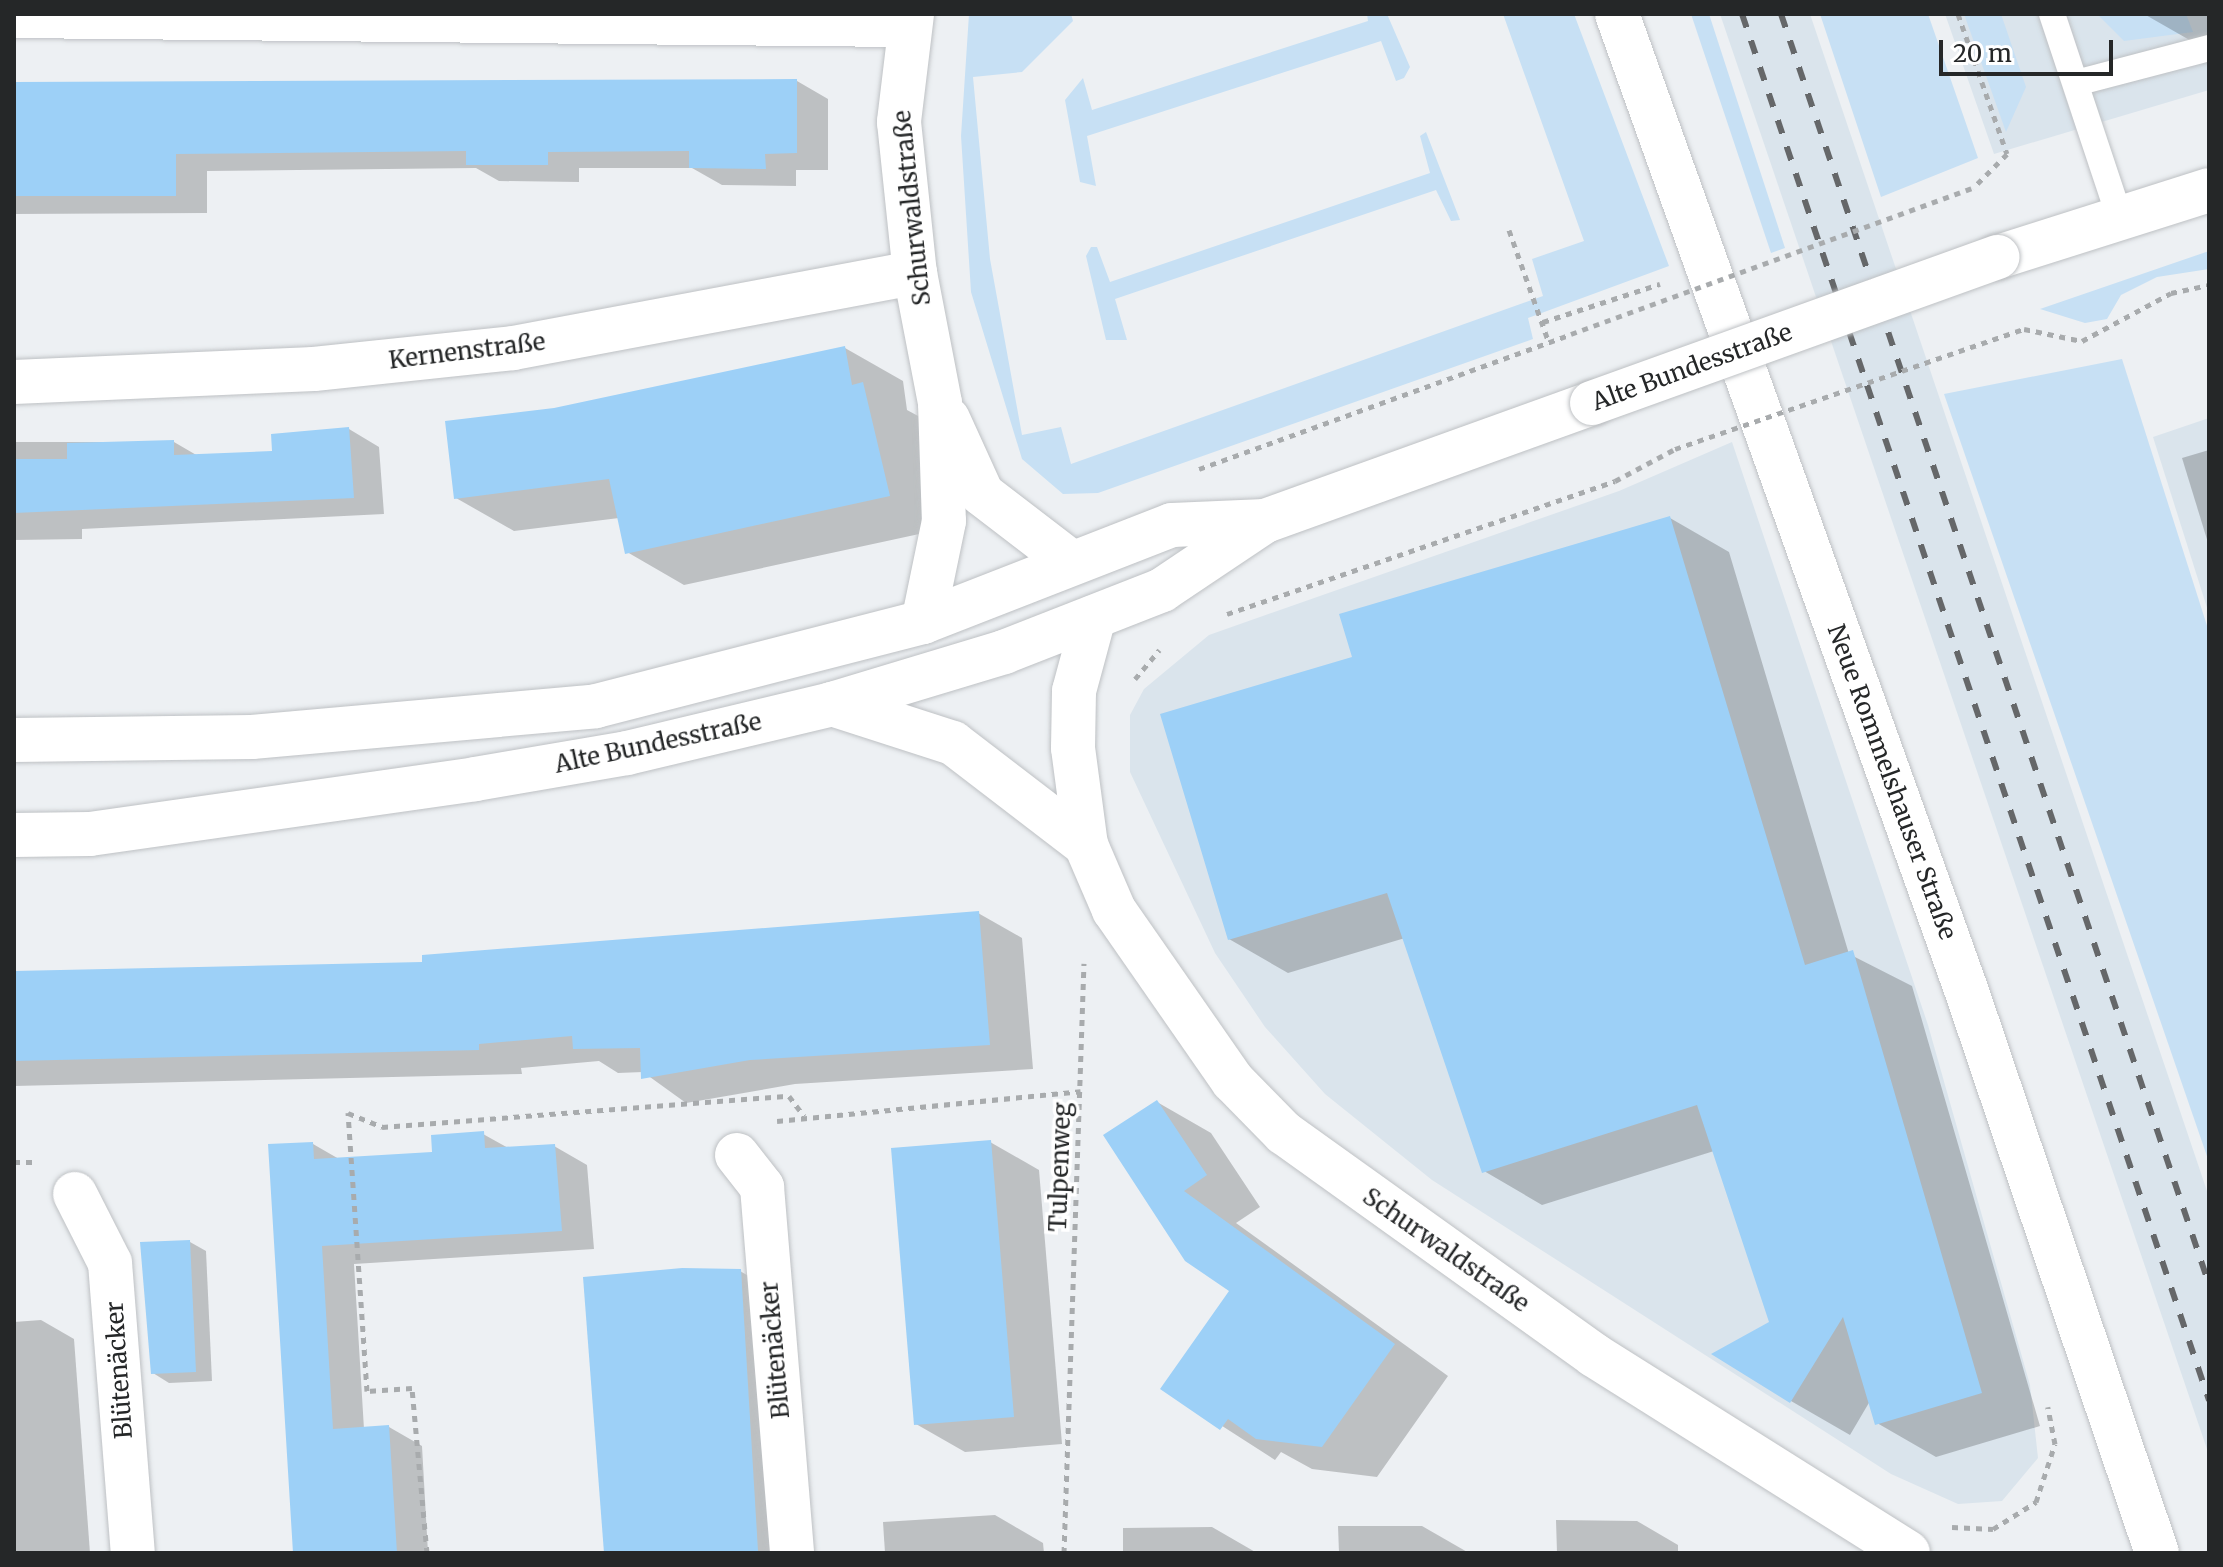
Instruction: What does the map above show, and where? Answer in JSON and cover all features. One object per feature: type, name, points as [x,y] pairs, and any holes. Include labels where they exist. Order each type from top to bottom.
[{"type":"street","name":"Neue Rommelshauser Straße","points":[[1617,14],[2157,1553]]},
{"type":"street","points":[[14,16],[910,20]]},
{"type":"street","name":"Schurwaldstraße","points":[[910,20],[899,122],[915,273],[940,403],[944,521],[923,622]]},
{"type":"street","name":"Alte Bundesstraße","points":[[14,740],[252,737],[596,706],[923,622],[1172,525],[1265,521],[1998,257],[2209,190]]},
{"type":"street","name":"Kernenstraße","points":[[14,382],[314,369],[513,348],[915,273]]},
{"type":"street","name":"Schurwaldstraße","points":[[940,403],[982,494],[1072,563]]},
{"type":"street","name":"Alte Bundesstraße","points":[[14,835],[90,834],[475,779],[627,753],[832,704],[1094,617],[1208,565],[1265,521]]},
{"type":"street","name":"Schurwaldstraße","points":[[1094,617],[1074,691],[1073,748],[1086,845],[1114,910],[1170,996],[1284,1133],[1594,1355],[1908,1553]]},
{"type":"street","name":"Schurwaldstraße","points":[[832,704],[953,743],[1086,845]]},
{"type":"street","name":"Blütenäcker","points":[[737,1155],[762,1187],[792,1553]]},
{"type":"street","name":"Blütenäcker","points":[[75,1194],[110,1263],[133,1553]]},
{"type":"lane","points":[[2052,14],[2120,218]]},
{"type":"lane","points":[[2076,83],[2209,48]]},
{"type":"path","points":[[1188,473],[1973,188],[2007,154],[1958,14]]},
{"type":"path","points":[[1509,230],[1549,343]]},
{"type":"path","points":[[1543,322],[1673,280]]},
{"type":"path","points":[[1214,619],[1615,481],[1675,449],[2024,329],[2082,341],[2171,293],[2209,285]]},
{"type":"path","points":[[1130,689],[1169,642]]},
{"type":"path","name":"Tulpenweg","points":[[1064,1553],[1084,956]]},
{"type":"path","points":[[737,1155],[781,1117],[1081,1091]]},
{"type":"path","points":[[427,1553],[412,1388],[367,1391],[348,1113],[382,1127],[789,1096],[804,1116]]},
{"type":"path","points":[[1945,1525],[1993,1529],[2020,1518],[2050,1478],[2055,1444],[2048,1406],[2100,1386]]},
{"type":"shaded area","points":[[969,14],[1071,14],[1073,21],[1022,72],[973,77],[990,259],[1022,435],[1061,427],[1071,464],[1543,296],[1532,259],[1584,241],[1503,14],[1574,14],[1669,266],[1528,318],[1533,339],[1098,493],[1063,494],[1022,459],[971,292],[961,136]]},
{"type":"shaded area","points":[[1367,14],[1387,14],[1410,67],[1404,78],[1396,81],[1381,41],[1087,136],[1096,186],[1080,182],[1065,100],[1083,78],[1092,110],[1368,21]]},
{"type":"shaded area","points":[[1691,14],[1709,14],[1785,248],[1771,253]]},
{"type":"shaded area","points":[[1720,14],[1810,14],[2209,1197],[2209,1455]]},
{"type":"shaded area","points":[[1820,14],[1928,14],[1978,158],[1881,197]]},
{"type":"shaded area","points":[[1945,14],[2209,14],[2209,90],[1994,154]]},
{"type":"shaded area","points":[[1964,14],[2001,14],[2026,87],[2006,132]]},
{"type":"shaded area","points":[[2097,14],[2186,14],[2193,32],[2124,41]]},
{"type":"shaded area","points":[[1426,132],[1460,220],[1451,221],[1436,190],[1115,299],[1127,340],[1106,340],[1086,256],[1091,247],[1097,247],[1110,282],[1430,173],[1420,136]]},
{"type":"shaded area","points":[[2209,251],[2209,269],[2157,277],[2121,295],[2107,319],[2085,323],[2040,309]]},
{"type":"shaded area","points":[[2122,359],[2209,632],[2209,1162],[1944,394]]},
{"type":"shaded area","points":[[2209,418],[2209,614],[2153,437]]},
{"type":"shaded area","points":[[1732,442],[1928,1025],[2030,1385],[2038,1458],[2002,1501],[1958,1504],[1891,1474],[1432,1180],[1325,1094],[1265,1027],[1215,953],[1130,772],[1130,715],[1144,689],[1209,635],[1619,491]]},
{"type":"building","points":[[797,79],[797,153],[765,154],[766,169],[689,168],[689,151],[548,152],[548,165],[466,165],[466,151],[176,154],[176,196],[14,196],[14,82]]},
{"type":"building","points":[[845,346],[852,385],[863,382],[890,496],[625,554],[609,479],[454,499],[445,421],[554,408]]},
{"type":"building","points":[[349,427],[354,498],[14,513],[14,459],[67,459],[67,443],[174,440],[174,455],[272,451],[271,434]]},
{"type":"building","points":[[1670,516],[1805,965],[1853,950],[1982,1393],[1875,1425],[1843,1317],[1790,1403],[1711,1354],[1769,1322],[1697,1105],[1482,1173],[1387,893],[1228,940],[1160,714],[1352,657],[1339,614]]},
{"type":"building","points":[[979,911],[990,1045],[750,1060],[641,1079],[640,1048],[573,1049],[572,1036],[479,1044],[479,1050],[14,1061],[14,971],[422,962],[422,955]]},
{"type":"building","points":[[1157,1100],[1207,1175],[1184,1191],[1395,1344],[1322,1447],[1256,1439],[1228,1419],[1220,1430],[1160,1389],[1229,1291],[1185,1261],[1103,1135]]},
{"type":"building","points":[[484,1131],[485,1148],[555,1144],[562,1231],[322,1246],[333,1429],[389,1425],[397,1553],[293,1553],[268,1144],[313,1142],[314,1159],[432,1152],[431,1135]]},
{"type":"building","points":[[991,1140],[1014,1417],[914,1425],[891,1148]]},
{"type":"building","points":[[190,1240],[196,1372],[151,1374],[140,1242]]},
{"type":"building","points":[[682,1268],[741,1269],[758,1551],[604,1553],[583,1277]]},
{"type":"railway","points":[[1742,14],[2209,1400]]},
{"type":"railway","points":[[1781,14],[2209,1284]]}]
